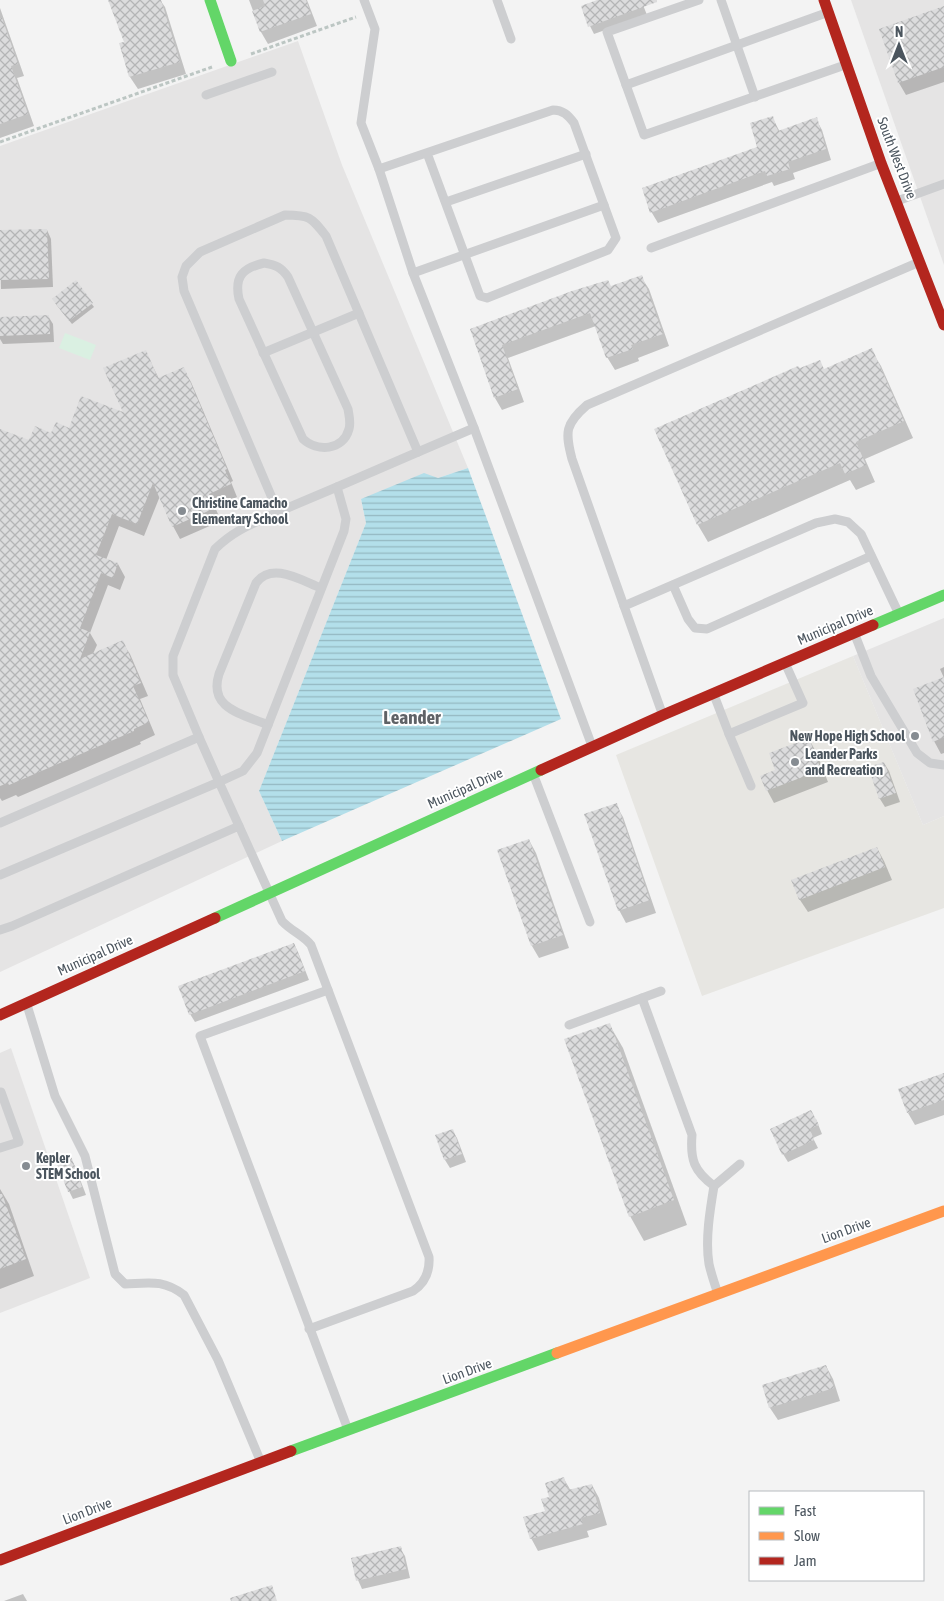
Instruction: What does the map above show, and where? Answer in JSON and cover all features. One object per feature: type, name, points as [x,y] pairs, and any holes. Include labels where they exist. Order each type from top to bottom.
[{"type":"street","points":[[210,0],[235,73]]},
{"type":"street","name":"South West Drive","points":[[824,0],[882,163],[944,325]]},
{"type":"street","name":"Municipal Drive","points":[[0,1015],[663,715],[944,595]]},
{"type":"street","name":"Lion Drive","points":[[0,1560],[944,1211]]},
{"type":"lane","points":[[364,0],[375,29],[361,123],[379,170],[413,273],[474,428],[592,747]]},
{"type":"lane","points":[[497,0],[511,39]]},
{"type":"lane","points":[[699,0],[607,32],[644,135],[847,65]]},
{"type":"lane","points":[[722,0],[754,97]]},
{"type":"lane","points":[[626,85],[828,12]]},
{"type":"lane","points":[[206,96],[235,73],[272,72]]},
{"type":"lane","points":[[379,170],[428,153],[552,110],[560,110],[568,115],[574,123],[616,238],[608,250],[487,298],[480,296],[428,153]]},
{"type":"lane","points":[[446,202],[586,154]]},
{"type":"lane","points":[[651,248],[882,163]]},
{"type":"lane","points":[[897,201],[944,184]]},
{"type":"lane","points":[[413,273],[604,205]]},
{"type":"lane","points":[[278,512],[184,291],[182,277],[186,266],[200,252],[285,215],[312,218],[326,236],[418,452]]},
{"type":"lane","points":[[663,715],[572,460],[568,443],[568,429],[575,416],[587,405],[919,262]]},
{"type":"lane","points":[[264,263],[275,264],[283,270],[313,332],[348,409],[350,420],[349,431],[343,440],[333,447],[321,448],[310,446],[303,439],[239,299],[237,290],[238,280],[244,271],[264,263]]},
{"type":"lane","points":[[263,353],[359,313]]},
{"type":"lane","points":[[309,1328],[413,1291],[423,1282],[429,1264],[311,945],[282,921],[173,675],[173,656],[215,549],[227,537],[243,527],[474,428]]},
{"type":"lane","points":[[0,875],[243,772],[257,752],[344,531],[346,519],[337,487]]},
{"type":"lane","points":[[624,606],[816,523],[835,519],[848,522],[861,534],[899,614]]},
{"type":"lane","points":[[673,585],[688,619],[695,628],[707,629],[871,556]]},
{"type":"lane","points":[[268,725],[226,707],[216,692],[216,682],[219,674],[260,577],[273,572],[281,573],[322,588]]},
{"type":"lane","points":[[854,633],[871,676],[918,753],[930,763],[944,765]]},
{"type":"lane","points":[[729,734],[803,703],[785,663]]},
{"type":"lane","points":[[713,694],[751,786]]},
{"type":"lane","points":[[0,823],[199,737]]},
{"type":"lane","points":[[533,774],[590,922]]},
{"type":"lane","points":[[0,930],[239,826]]},
{"type":"lane","points":[[328,990],[200,1036],[348,1430]]},
{"type":"lane","points":[[569,1025],[662,990]]},
{"type":"lane","points":[[642,998],[692,1135],[691,1152],[694,1164],[701,1176],[714,1186]]},
{"type":"lane","points":[[26,1003],[55,1096],[85,1156],[115,1274],[125,1284],[156,1282],[176,1289],[184,1295],[218,1360],[261,1462]]},
{"type":"lane","points":[[0,1092],[19,1142],[0,1148]]},
{"type":"lane","points":[[718,1294],[709,1264],[708,1250],[710,1211],[714,1186],[740,1164]]},
{"type":"path","points":[[0,142],[235,73],[350,19]]},
{"type":"shaded area","points":[[851,0],[944,0],[944,265]]},
{"type":"shaded area","name":"Christine Camacho Elementary School","points":[[298,41],[342,165],[468,468],[361,499],[366,523],[259,791],[282,841],[0,972],[0,146]]},
{"type":"shaded area","name":"New Hope High School","points":[[944,618],[944,816],[923,825],[853,656]]},
{"type":"shaded area","points":[[853,656],[923,825],[944,816],[944,908],[702,996],[616,755]]},
{"type":"shaded area","name":"Kepler STEM School","points":[[11,1048],[90,1278],[0,1313],[0,1053]]},
{"type":"green space","points":[[65,333],[96,345],[90,360],[59,348]]},
{"type":"water","points":[[468,468],[561,719],[282,841],[259,791],[366,523],[361,499],[424,473],[438,478]]},
{"type":"building","points":[[108,0],[161,0],[180,62],[129,77],[119,43],[124,42]]},
{"type":"building","points":[[263,0],[306,0],[311,14],[260,32],[252,11],[265,6]]},
{"type":"building","points":[[597,0],[657,0],[657,2],[588,27],[581,6]]},
{"type":"building","points":[[944,6],[944,67],[898,83],[879,29]]},
{"type":"building","points":[[0,18],[2,18],[18,64],[11,66],[28,114],[0,124]]},
{"type":"building","points":[[773,116],[778,131],[817,117],[826,149],[788,162],[790,169],[767,176],[765,171],[650,213],[642,188],[757,147],[750,123]]},
{"type":"building","points":[[47,229],[49,279],[0,280],[0,230]]},
{"type":"building","points":[[642,275],[663,334],[631,345],[633,349],[606,358],[590,313],[502,345],[518,389],[494,398],[470,329],[572,291],[608,280],[611,286]]},
{"type":"building","points":[[76,280],[93,303],[69,321],[52,299]]},
{"type":"building","points":[[49,315],[50,334],[0,336],[0,317]]},
{"type":"building","points":[[872,348],[904,421],[856,442],[866,465],[845,474],[840,463],[697,525],[654,429],[798,366],[800,368],[820,360],[824,369]]},
{"type":"building","points":[[146,350],[158,378],[184,367],[227,469],[225,470],[231,484],[209,494],[215,508],[172,527],[153,483],[137,524],[112,514],[96,555],[118,563],[113,578],[101,573],[80,628],[90,632],[80,659],[123,640],[141,683],[133,686],[149,722],[134,729],[134,731],[9,785],[8,783],[0,786],[0,429],[29,440],[35,426],[51,433],[56,422],[69,428],[81,396],[123,412],[103,368]]},
{"type":"building","points":[[944,677],[944,737],[933,742],[913,689]]},
{"type":"building","name":"Leander Parks and Recreation","points":[[809,738],[821,770],[766,791],[760,776],[775,770],[769,753]]},
{"type":"building","points":[[884,762],[896,793],[879,799],[868,767]]},
{"type":"building","points":[[617,803],[650,900],[618,911],[584,814]]},
{"type":"building","points":[[529,839],[563,935],[531,946],[497,850]]},
{"type":"building","points":[[877,847],[885,867],[799,900],[791,880]]},
{"type":"building","points":[[294,943],[305,971],[189,1015],[178,986]]},
{"type":"building","points":[[610,1023],[674,1200],[629,1217],[564,1039]]},
{"type":"building","points":[[944,1073],[944,1100],[907,1113],[898,1089]]},
{"type":"building","points":[[811,1110],[819,1125],[810,1129],[814,1140],[782,1155],[770,1129]]},
{"type":"building","points":[[453,1129],[462,1154],[444,1160],[435,1135]]},
{"type":"building","points":[[71,1156],[82,1187],[68,1192],[56,1162]]},
{"type":"building","points":[[0,1194],[2,1194],[26,1259],[0,1269]]},
{"type":"building","points":[[826,1365],[834,1388],[769,1408],[762,1385]]},
{"type":"building","points":[[564,1477],[568,1490],[592,1484],[600,1513],[581,1518],[583,1524],[530,1539],[523,1517],[545,1511],[541,1499],[549,1497],[545,1483]]},
{"type":"building","points":[[401,1546],[406,1569],[356,1581],[351,1558]]},
{"type":"building","points":[[272,1585],[277,1601],[231,1601],[230,1598]]},
{"type":"traffic: fast","points":[[210,0],[231,61]]},
{"type":"traffic: fast","points":[[873,625],[944,595]]},
{"type":"traffic: fast","points":[[215,918],[541,770]]},
{"type":"traffic: fast","points":[[291,1451],[557,1353]]},
{"type":"traffic: slow","points":[[557,1353],[944,1211]]},
{"type":"traffic: jam","points":[[824,0],[881,163],[944,325]]},
{"type":"traffic: jam","points":[[541,770],[663,715],[873,625]]},
{"type":"traffic: jam","points":[[0,1015],[215,918]]},
{"type":"traffic: jam","points":[[0,1560],[291,1451]]},
{"type":"place","name":"Christine Camacho Elementary School","points":[[182,511]]},
{"type":"place","name":"New Hope High School","points":[[915,736]]},
{"type":"place","name":"Leander Parks and Recreation","points":[[795,762]]},
{"type":"place","name":"Kepler STEM School","points":[[26,1166]]},
{"type":"district","name":"Leander","points":[[412,717]]}]
